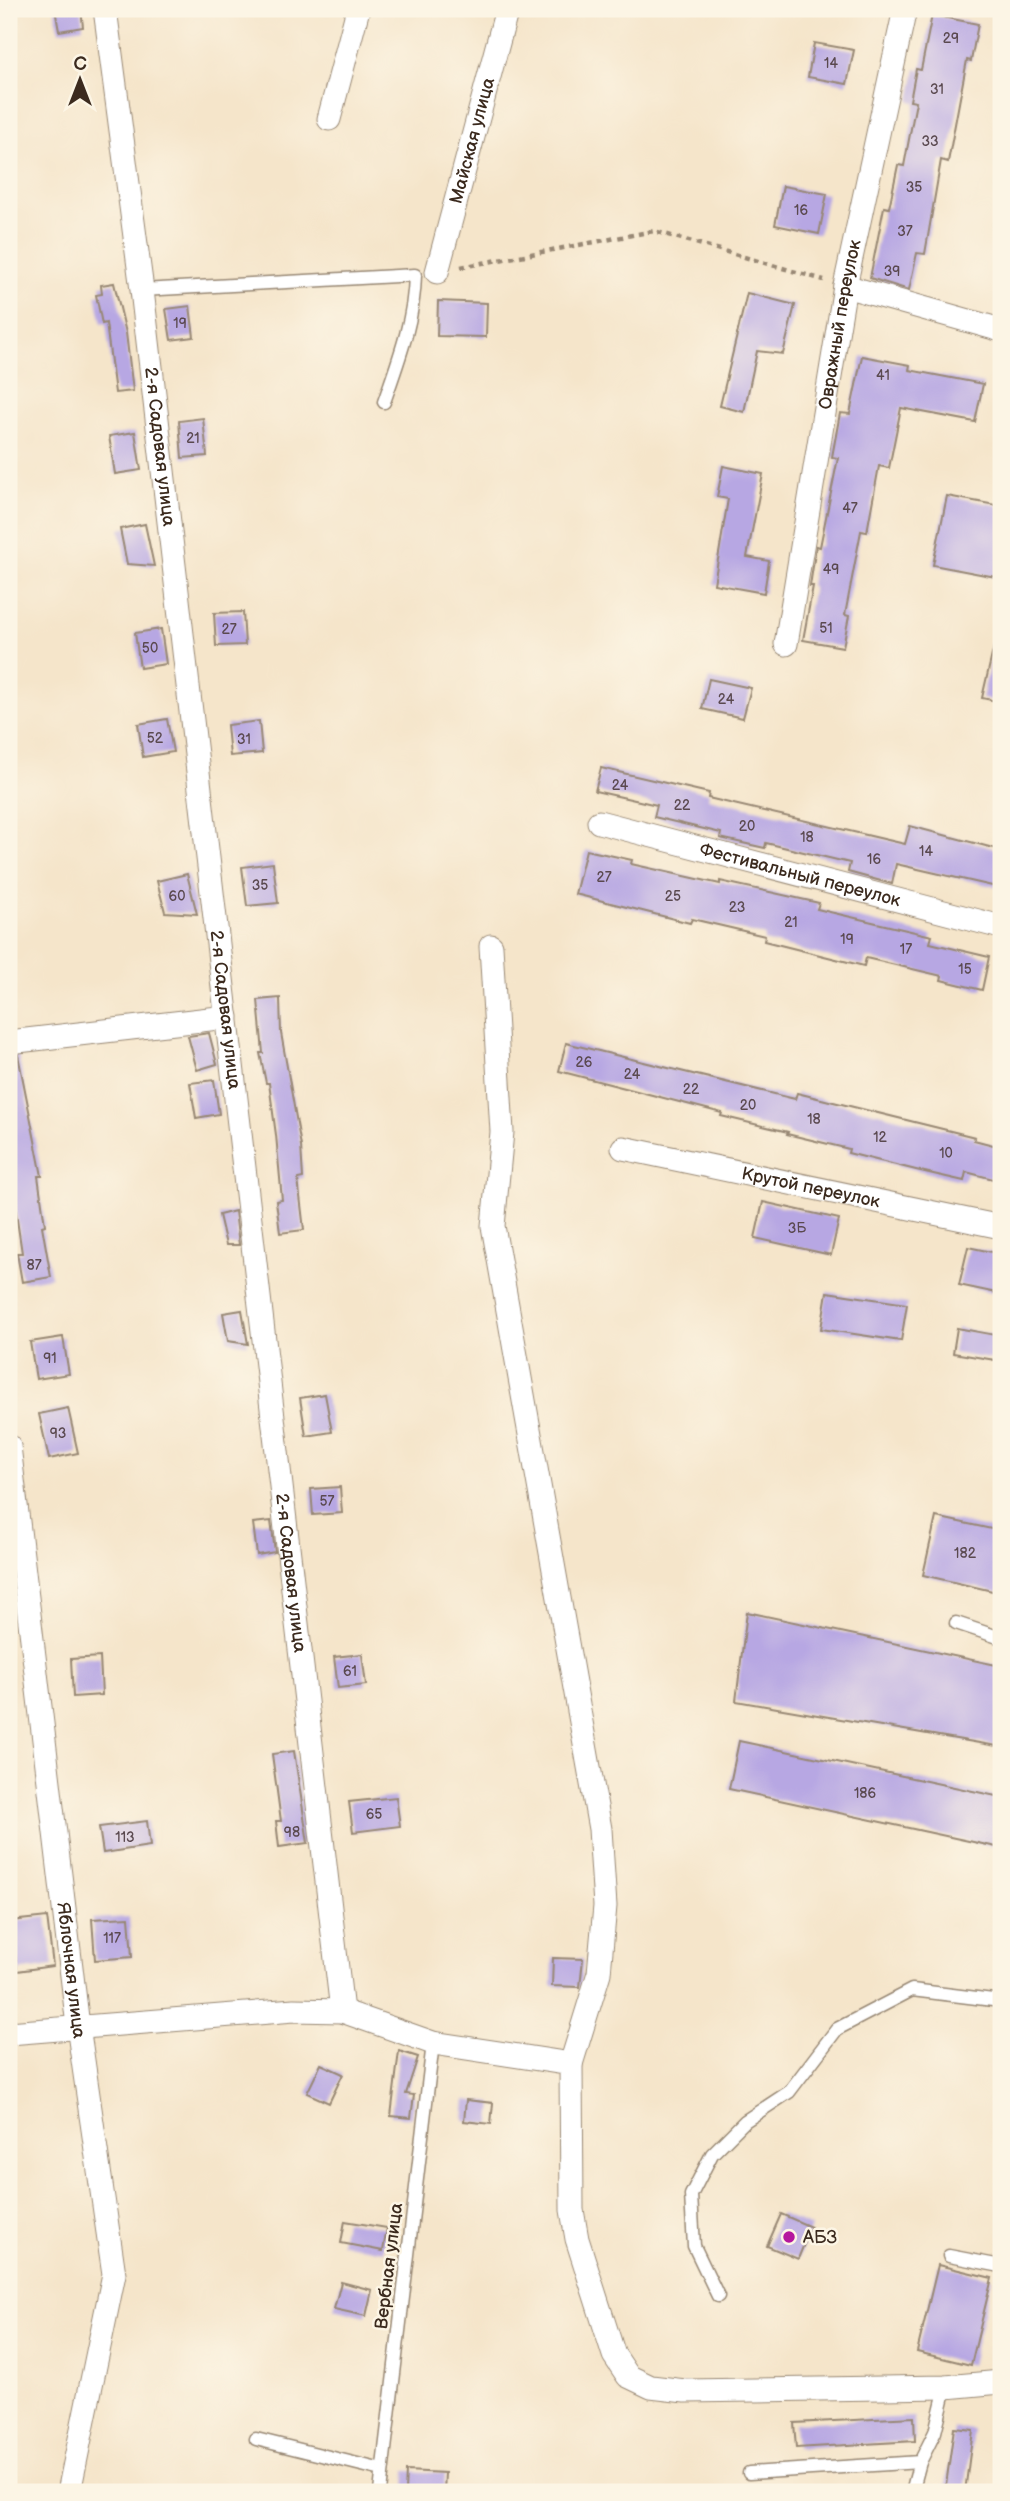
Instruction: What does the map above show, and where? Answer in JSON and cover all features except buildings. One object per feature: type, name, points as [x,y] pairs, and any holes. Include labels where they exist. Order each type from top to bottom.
[{"type":"street","name":"2-я Садовая улица","points":[[105,9],[142,290],[342,2011]]},
{"type":"street","points":[[329,119],[358,9]]},
{"type":"street","name":"Майская улица","points":[[437,272],[507,9]]},
{"type":"street","name":"Овражный переулок","points":[[786,644],[845,286],[905,9]]},
{"type":"street","points":[[845,286],[1001,330]]},
{"type":"street","name":"Фестивальный переулок","points":[[599,822],[1001,927]]},
{"type":"street","points":[[491,946],[502,1132],[493,1226],[600,1829],[605,1906],[599,1973],[572,2064],[572,2210],[577,2239],[614,2355],[628,2376],[652,2387],[685,2391],[946,2387],[1001,2382]]},
{"type":"street","points":[[9,1042],[227,1017]]},
{"type":"street","name":"Крутой переулок","points":[[623,1148],[1001,1227]]},
{"type":"street","name":"Яблочная улица","points":[[9,1446],[78,2026],[114,2274],[69,2492]]},
{"type":"street","points":[[9,2033],[294,2010],[342,2011],[433,2043],[572,2064]]},
{"type":"lane","points":[[142,290],[415,275],[414,304],[406,341],[384,402]]},
{"type":"lane","points":[[956,1623],[1001,1637]]},
{"type":"lane","points":[[718,2296],[694,2246],[691,2195],[712,2154],[745,2121],[789,2092],[837,2029],[912,1990],[1001,2001]]},
{"type":"lane","name":"Вербная улица","points":[[380,2492],[433,2043]]},
{"type":"lane","points":[[949,2256],[1001,2266]]},
{"type":"lane","points":[[912,2492],[920,2462],[934,2432],[946,2387]]},
{"type":"lane","points":[[256,2439],[382,2470]]},
{"type":"lane","points":[[749,2473],[920,2462]]},
{"type":"path","points":[[437,272],[654,230],[845,286]]},
{"type":"place","name":"АБЗ","points":[[789,2237]]}]
